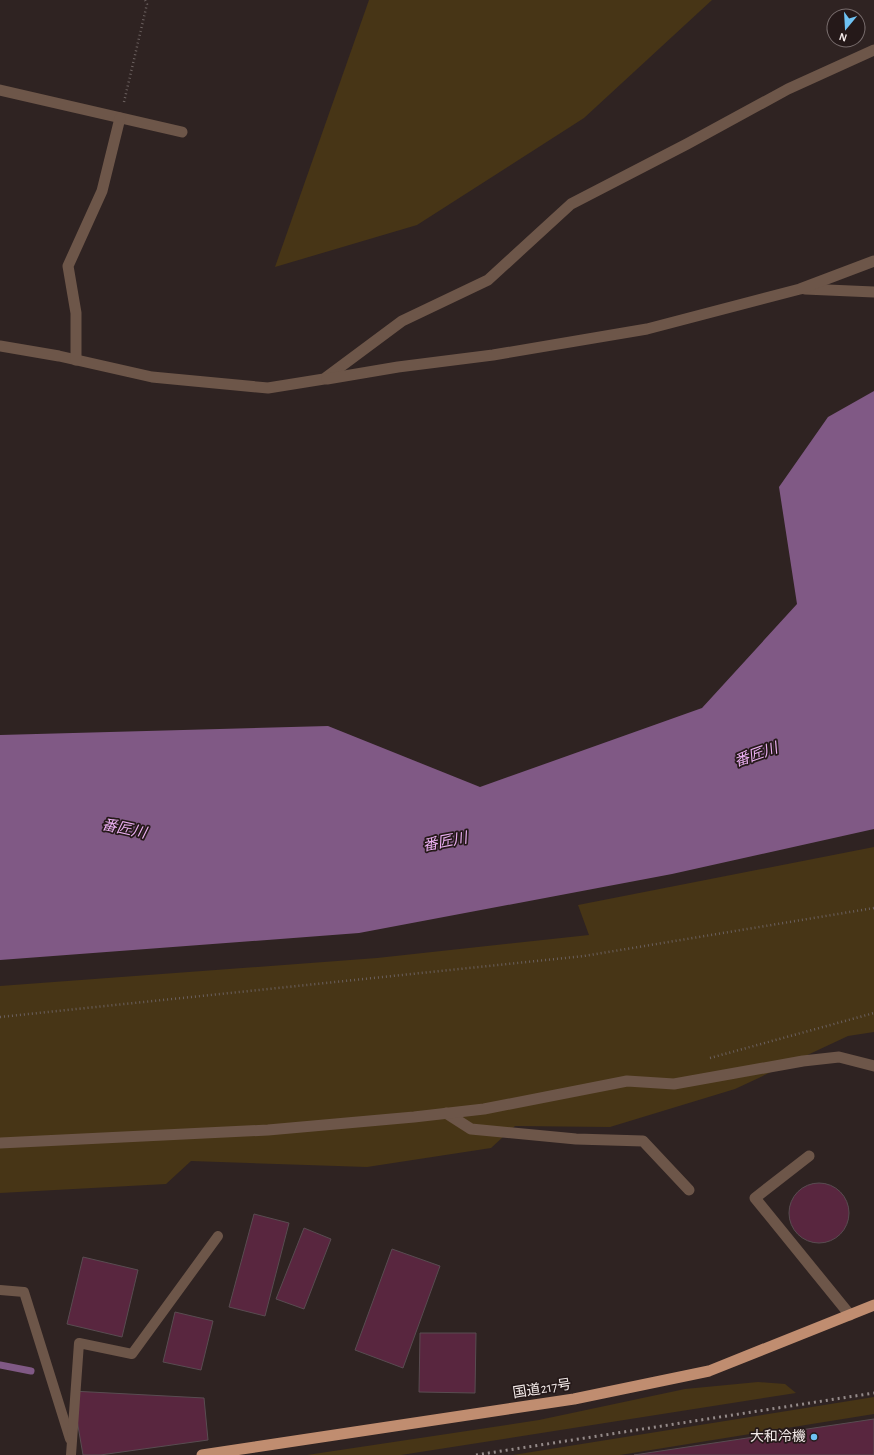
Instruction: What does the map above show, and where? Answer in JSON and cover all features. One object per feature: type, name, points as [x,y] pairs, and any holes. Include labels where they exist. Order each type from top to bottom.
[{"type":"highway","name":"国道217号","points":[[202,1455],[574,1399],[709,1371],[874,1305]]},
{"type":"street","points":[[324,379],[402,321],[488,280],[570,204],[687,144],[788,89],[874,50]]},
{"type":"street","points":[[0,90],[182,132]]},
{"type":"street","points":[[76,360],[76,313],[68,266],[102,191],[120,118]]},
{"type":"street","points":[[0,346],[76,360],[152,377],[268,388],[398,367],[493,355],[647,329],[800,289],[874,261]]},
{"type":"street","points":[[800,289],[874,292]]},
{"type":"street","points":[[0,1143],[268,1130],[446,1113],[484,1109],[627,1081],[674,1084],[810,1060],[839,1057],[874,1066]]},
{"type":"street","points":[[446,1113],[471,1129],[576,1139],[643,1141],[689,1190]]},
{"type":"street","points":[[809,1156],[755,1198],[850,1315]]},
{"type":"lane","points":[[71,1450],[79,1343],[132,1354],[218,1236]]},
{"type":"lane","points":[[0,1290],[24,1292],[71,1450]]},
{"type":"path","points":[[120,118],[147,4],[146,0]]},
{"type":"path","points":[[0,1017],[584,956],[874,908]]},
{"type":"path","points":[[709,1058],[874,1013]]},
{"type":"shaded area","points":[[369,0],[712,0],[584,118],[417,225],[275,267]]},
{"type":"shaded area","points":[[874,847],[874,1032],[848,1036],[735,1089],[610,1127],[515,1126],[491,1148],[367,1167],[191,1161],[166,1184],[0,1193],[0,986],[377,958],[589,935],[578,905]]},
{"type":"shaded area","points":[[758,1382],[785,1384],[796,1393],[401,1455],[307,1455],[539,1420],[685,1389]]},
{"type":"shaded area","points":[[874,1397],[874,1414],[620,1455],[513,1455]]},
{"type":"water","name":"番匠川","points":[[874,391],[874,829],[672,874],[359,933],[0,960],[0,735],[328,726],[480,787],[702,708],[797,604],[779,487],[828,417]]},
{"type":"building","points":[[819,1183],[836,1188],[844,1196],[849,1213],[844,1230],[836,1238],[819,1243],[802,1238],[794,1230],[789,1213],[794,1196],[802,1188]]},
{"type":"building","points":[[254,1214],[289,1223],[265,1316],[229,1307]]},
{"type":"building","points":[[304,1228],[331,1239],[304,1309],[276,1299]]},
{"type":"building","points":[[392,1249],[440,1266],[403,1368],[355,1350]]},
{"type":"building","points":[[83,1257],[138,1270],[122,1337],[67,1324]]},
{"type":"building","points":[[175,1312],[213,1321],[201,1370],[163,1362]]},
{"type":"building","points":[[420,1333],[476,1333],[475,1393],[419,1392]]},
{"type":"building","points":[[72,1391],[204,1398],[208,1440],[100,1455],[83,1455]]},
{"type":"building","name":"大和冷機","points":[[874,1419],[874,1455],[634,1455]]},
{"type":"waterway","points":[[0,1365],[31,1371]]},
{"type":"railway","points":[[476,1455],[874,1393]]},
{"type":"place","name":"大和冷機","points":[[814,1437]]}]
